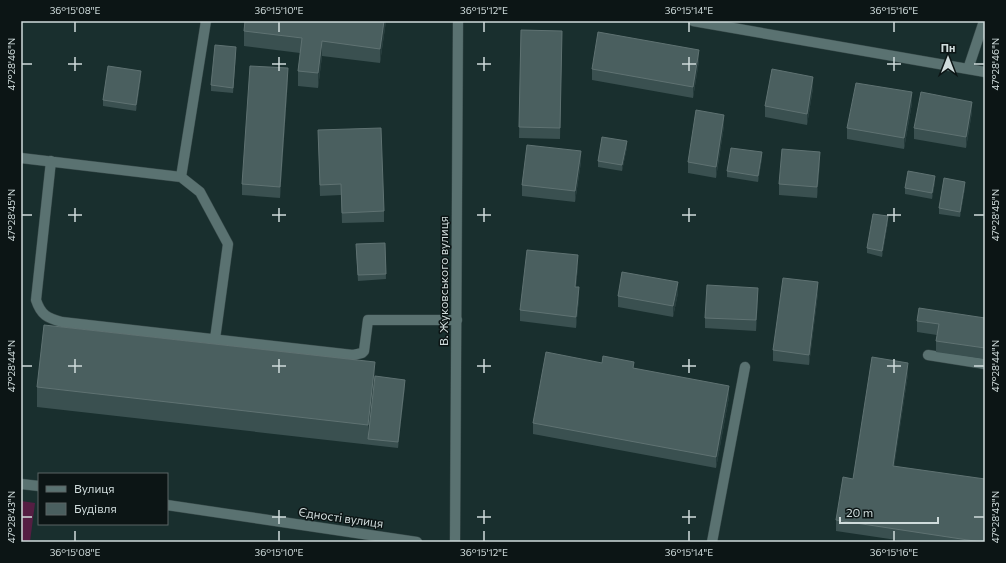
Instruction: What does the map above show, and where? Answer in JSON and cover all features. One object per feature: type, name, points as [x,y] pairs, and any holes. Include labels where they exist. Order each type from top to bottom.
[{"type":"street","points":[[181,177],[206,21]]},
{"type":"street","name":"В. Жуковського вулиця","points":[[456,542],[458,21]]},
{"type":"street","points":[[693,21],[985,72]]},
{"type":"street","points":[[968,69],[984,21]]},
{"type":"street","points":[[21,158],[181,177],[200,192],[228,244],[215,339]]},
{"type":"street","points":[[50,161],[36,288],[36,300],[40,311],[50,319],[62,322],[358,354],[364,351],[368,320],[457,320]]},
{"type":"street","points":[[928,355],[985,364]]},
{"type":"street","points":[[712,542],[745,367]]},
{"type":"street","points":[[21,484],[38,486]]},
{"type":"street","name":"Єдності вулиця","points":[[168,505],[417,542]]},
{"type":"shaded area","points":[[21,501],[35,503],[30,542],[21,542]]},
{"type":"building","points":[[245,21],[384,21],[380,49],[322,41],[318,73],[298,71],[302,38],[244,31]]},
{"type":"building","points":[[521,30],[562,31],[560,128],[519,127]]},
{"type":"building","points":[[598,32],[699,50],[693,87],[592,69]]},
{"type":"building","points":[[215,45],[236,47],[233,88],[211,85]]},
{"type":"building","points":[[108,66],[141,71],[136,105],[103,100]]},
{"type":"building","points":[[250,66],[288,68],[280,187],[242,184]]},
{"type":"building","points":[[772,69],[813,77],[807,114],[765,106]]},
{"type":"building","points":[[856,83],[912,92],[904,138],[847,128]]},
{"type":"building","points":[[921,92],[972,102],[966,137],[914,128]]},
{"type":"building","points":[[696,110],[724,115],[716,167],[688,162]]},
{"type":"building","points":[[381,128],[384,211],[342,213],[341,184],[320,185],[318,130]]},
{"type":"building","points":[[602,137],[627,141],[622,165],[598,161]]},
{"type":"building","points":[[527,145],[581,151],[575,191],[522,185]]},
{"type":"building","points":[[731,148],[762,152],[758,176],[727,171]]},
{"type":"building","points":[[782,149],[820,152],[817,187],[779,184]]},
{"type":"building","points":[[908,171],[935,176],[932,193],[905,188]]},
{"type":"building","points":[[944,178],[965,182],[960,212],[939,208]]},
{"type":"building","points":[[873,214],[888,216],[882,251],[867,248]]},
{"type":"building","points":[[385,243],[386,274],[358,275],[356,244]]},
{"type":"building","points":[[527,250],[578,255],[575,287],[579,287],[576,317],[520,310]]},
{"type":"building","points":[[622,272],[678,282],[673,306],[618,296]]},
{"type":"building","points":[[783,278],[818,282],[809,355],[773,350]]},
{"type":"building","points":[[707,285],[758,288],[756,320],[705,318]]},
{"type":"building","points":[[919,308],[985,318],[985,348],[936,341],[939,324],[917,321]]},
{"type":"building","points":[[44,325],[375,362],[368,425],[37,387]]},
{"type":"building","points":[[546,352],[602,363],[603,356],[634,362],[633,368],[729,386],[716,457],[533,423]]},
{"type":"building","points":[[872,357],[908,363],[893,466],[985,479],[985,542],[836,520],[843,477],[853,479]]},
{"type":"building","points":[[375,376],[405,380],[398,442],[368,439]]}]
